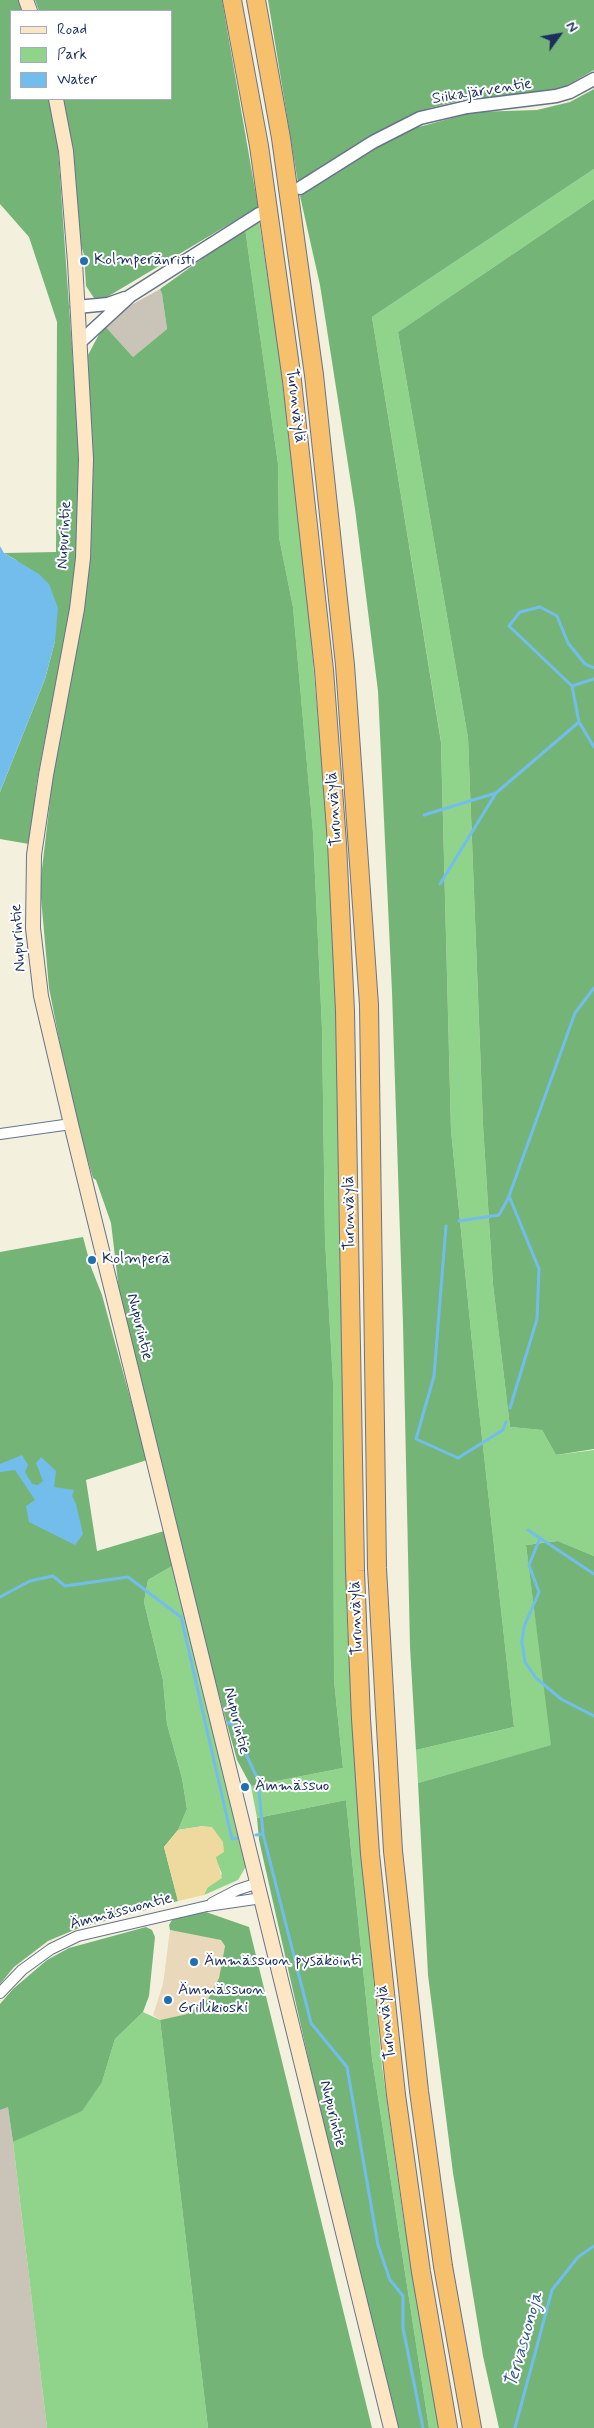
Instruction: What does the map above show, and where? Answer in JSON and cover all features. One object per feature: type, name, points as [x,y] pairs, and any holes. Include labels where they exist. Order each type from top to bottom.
[{"type":"highway","name":"Turunväylä","points":[[232,0],[259,146],[292,381],[324,670],[337,843],[345,1011],[355,1571],[361,1719],[370,1854],[396,2095],[421,2272],[448,2428]]},
{"type":"highway","name":"Turunväylä","points":[[256,0],[281,138],[314,375],[345,665],[369,1005],[377,1568],[393,1851],[422,2110],[443,2266],[472,2428]]},
{"type":"main road","name":"Nupurintie","points":[[56,100],[66,151],[86,459],[83,558],[77,609],[46,775],[34,855],[34,928],[42,996],[71,1124],[391,2428]]},
{"type":"street","name":"Siikajärventie","points":[[300,188],[373,142],[420,118],[467,107],[556,96],[570,92],[594,78]]},
{"type":"street","points":[[79,343],[130,296],[259,214]]},
{"type":"street","points":[[77,307],[108,304],[130,296]]},
{"type":"street","points":[[0,1134],[71,1124]]},
{"type":"street","name":"Ämmässuontie","points":[[207,1906],[237,1890],[258,1883]]},
{"type":"street","name":"Ämmässuontie","points":[[0,1993],[22,1970],[51,1949],[78,1936],[207,1906],[262,1898]]},
{"type":"shaded area","points":[[160,289],[167,329],[133,357],[104,325],[117,313]]},
{"type":"shaded area","name":"Ämmässuon pysäköinti","points":[[170,1930],[221,1940],[225,1946],[219,1978],[208,1999],[187,2014],[160,2020],[153,2015],[163,1984]]},
{"type":"shaded area","points":[[8,2106],[47,2428],[0,2428],[0,2110]]},
{"type":"green space","points":[[0,0],[20,0],[24,10],[10,10],[10,100],[50,100],[57,134],[79,449],[77,551],[71,601],[37,781],[29,844],[0,839],[0,792],[45,679],[55,641],[16,560],[4,553],[56,552],[57,322],[29,237],[0,204]]},
{"type":"green space","points":[[35,0],[222,0],[258,207],[102,300],[94,298],[86,286],[84,255],[77,231],[62,100],[172,100],[172,10],[39,10]]},
{"type":"green space","points":[[268,0],[594,0],[594,70],[561,89],[525,96],[466,99],[430,108],[377,132],[298,183]]},
{"type":"green space","points":[[594,89],[594,169],[372,317],[441,742],[451,1130],[477,1392],[514,1727],[416,1750],[410,1647],[403,1324],[392,992],[378,691],[355,509],[320,285],[300,196],[355,159],[404,131],[474,112],[537,110],[570,102]]},
{"type":"green space","points":[[594,169],[594,199],[398,332],[468,738],[483,1125],[493,1285],[510,1427],[542,1430],[556,1455],[594,1450],[594,1556],[558,1541],[526,1545],[552,1745],[418,1783],[416,1750],[514,1727],[477,1392],[451,1130],[441,741],[372,317]]},
{"type":"green space","points":[[594,199],[594,1449],[556,1455],[542,1430],[510,1427],[493,1285],[483,1125],[468,738],[398,332]]},
{"type":"green space","points":[[259,220],[279,353],[309,614],[326,814],[337,1031],[347,1621],[366,1902],[382,2066],[403,2216],[440,2428],[429,2428],[372,2058],[346,1800],[257,1818],[251,1786],[343,1768],[334,1680],[333,1382],[325,1239],[322,1028],[313,832],[293,607],[279,537],[278,464],[245,228]]},
{"type":"green space","points":[[245,228],[278,464],[279,537],[293,607],[313,832],[322,1028],[325,1239],[333,1382],[334,1680],[343,1768],[251,1786],[237,1760],[198,1619],[120,1299],[111,1223],[96,1180],[93,1178],[72,1105],[49,988],[40,886],[91,451],[88,355],[104,325],[133,357],[167,329],[160,289]]},
{"type":"green space","points":[[83,1237],[91,1267],[102,1295],[147,1460],[86,1480],[97,1551],[164,1531],[172,1566],[148,1580],[144,1602],[163,1680],[167,1724],[182,1778],[187,1809],[178,1830],[164,1847],[178,1901],[79,1928],[48,1941],[14,1967],[0,1984],[0,1252]]},
{"type":"green space","points":[[558,1541],[594,1556],[594,2428],[499,2428],[483,2356],[453,2173],[428,1975],[418,1783],[551,1745],[526,1545]]},
{"type":"green space","points":[[172,1566],[245,1854],[245,1868],[238,1880],[204,1895],[207,1888],[222,1874],[216,1860],[216,1856],[219,1855],[203,1826],[178,1830],[187,1809],[182,1778],[167,1724],[163,1680],[144,1602],[148,1580]]},
{"type":"green space","points":[[346,1800],[372,2058],[429,2428],[398,2428],[317,2097],[259,1840],[257,1818]]},
{"type":"green space","points":[[206,1912],[249,1927],[372,2428],[208,2428],[160,2020],[187,2014],[208,1999],[219,1978],[225,1946],[221,1940],[170,1930],[169,1925],[172,1920],[186,1915]]},
{"type":"green space","points":[[146,1927],[152,1930],[155,1937],[149,1996],[143,2012],[115,2039],[102,2082],[82,2111],[13,2142],[8,2107],[0,2110],[0,2004],[13,1989],[47,1960],[69,1948]]},
{"type":"green space","points":[[143,2012],[160,2020],[208,2428],[47,2428],[13,2142],[40,2129],[102,2082],[115,2039]]},
{"type":"sand","points":[[203,1826],[212,1827],[223,1842],[224,1852],[216,1857],[222,1878],[207,1888],[204,1895],[178,1901],[164,1847],[178,1830]]},
{"type":"water","points":[[0,546],[4,553],[39,574],[49,584],[58,608],[55,641],[45,679],[0,792]]},
{"type":"water","points":[[22,1455],[28,1465],[25,1472],[32,1484],[38,1485],[43,1481],[36,1463],[41,1457],[56,1471],[54,1487],[74,1490],[72,1496],[76,1504],[83,1534],[75,1545],[29,1522],[26,1506],[35,1500],[15,1470],[0,1472],[0,1464]]},
{"type":"waterway","points":[[594,668],[585,664],[568,643],[557,616],[540,607],[520,612],[509,626],[572,686],[594,679]]},
{"type":"waterway","points":[[572,686],[579,722],[594,747]]},
{"type":"waterway","points":[[424,815],[496,793],[579,722]]},
{"type":"waterway","points":[[440,884],[496,793]]},
{"type":"waterway","points":[[510,1408],[537,1319],[539,1269],[509,1196],[575,1013],[594,988]]},
{"type":"waterway","points":[[459,1221],[499,1215],[509,1197]]},
{"type":"waterway","points":[[446,1226],[434,1376],[416,1439],[458,1458],[503,1430],[506,1422]]},
{"type":"waterway","points":[[528,1530],[594,1574]]},
{"type":"waterway","name":"Tervasuonoja","points":[[540,1538],[529,1565],[539,1592],[524,1627],[522,1642],[525,1662],[536,1678],[561,1699],[594,1716]]},
{"type":"waterway","points":[[0,1597],[30,1581],[53,1576],[65,1586],[128,1577],[181,1617],[232,1839],[238,1838]]},
{"type":"waterway","points":[[228,1723],[231,1722],[258,1780],[263,1834],[311,2023],[347,2067],[378,2245],[390,2280],[403,2296],[403,2328],[423,2428]]},
{"type":"waterway","points":[[256,1835],[263,1834]]},
{"type":"waterway","name":"Tervasuonoja","points":[[515,2428],[552,2290],[578,2257],[594,2246]]},
{"type":"place","name":"Kolmperänristi","points":[[84,261]]},
{"type":"place","name":"Kolmperä","points":[[92,1260]]},
{"type":"place","name":"Ämmässuo","points":[[245,1787]]},
{"type":"place","name":"Ämmässuon pysäköinti","points":[[194,1962]]},
{"type":"place","name":"Ämmässuon Grillikioski","points":[[168,2000]]}]
